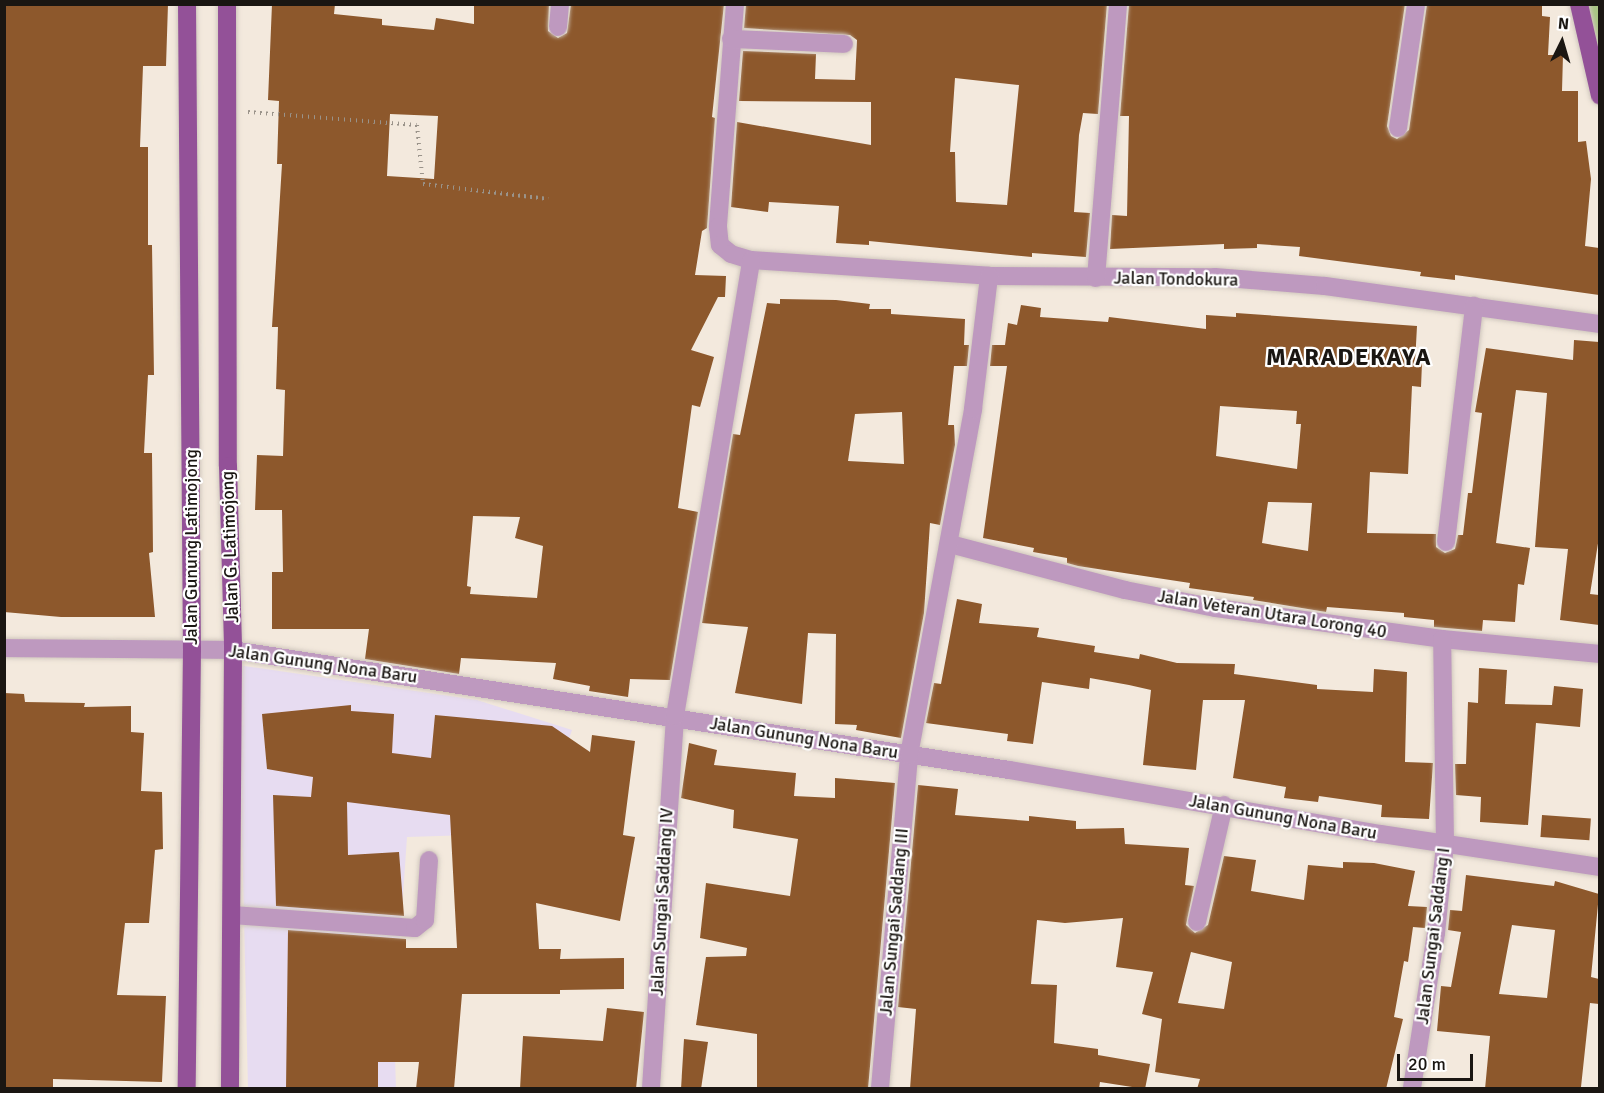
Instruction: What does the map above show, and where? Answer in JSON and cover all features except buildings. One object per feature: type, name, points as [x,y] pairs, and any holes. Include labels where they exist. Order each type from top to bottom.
[{"type":"main road","name":"Jalan Gunung Latimojong","points":[[187,4],[192,649],[187,1089]]},
{"type":"main road","name":"Jalan G. Latimojong","points":[[227,4],[228,466],[233,650],[230,1089]]},
{"type":"main road","points":[[1579,4],[1599,96]]},
{"type":"street","points":[[558,27],[560,4]]},
{"type":"street","points":[[735,4],[731,39],[844,44]]},
{"type":"street","points":[[1096,278],[1118,4]]},
{"type":"street","points":[[1398,128],[1416,4]]},
{"type":"street","name":"Jalan Tondokura","points":[[731,39],[718,227],[720,245],[731,254],[751,260],[989,276],[1215,277],[1325,286],[1599,324]]},
{"type":"street","name":"Jalan Sungai Saddang IV","points":[[651,1089],[675,716],[751,260]]},
{"type":"street","name":"Jalan Sungai Saddang III","points":[[880,1089],[909,755],[950,544],[973,409],[989,276]]},
{"type":"street","points":[[1446,542],[1474,306]]},
{"type":"street","name":"Jalan Veteran Utara Lorong 40","points":[[950,544],[1125,590],[1204,606],[1442,639],[1599,654]]},
{"type":"street","name":"Jalan Sungai Saddang I","points":[[1412,1089],[1436,933],[1445,844],[1442,639]]},
{"type":"street","name":"Jalan Gunung Nona Baru","points":[[4,648],[233,650],[675,716],[1224,805],[1445,844],[1599,867]]},
{"type":"street","points":[[1197,922],[1224,805]]},
{"type":"street","points":[[232,915],[415,928],[425,920],[429,860]]},
{"type":"path","points":[[229,111],[417,125],[423,184],[548,199]]},
{"type":"shaded area","points":[[238,665],[477,700],[572,730],[537,833],[407,837],[394,1027],[396,1088],[248,1088]]},
{"type":"green space","points":[[1588,5],[1599,5],[1599,53]]},
{"type":"district","name":"MARADEKAYA","points":[[1349,358]]}]
